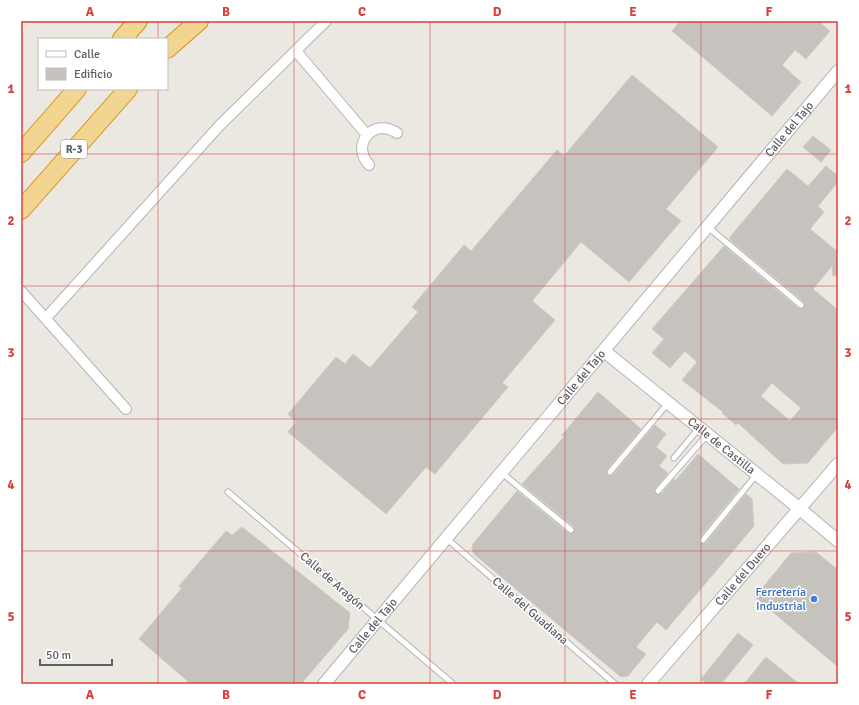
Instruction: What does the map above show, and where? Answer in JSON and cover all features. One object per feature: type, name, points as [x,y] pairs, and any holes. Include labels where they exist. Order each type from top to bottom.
[{"type":"highway","points":[[123,38],[138,21]]},
{"type":"highway","points":[[168,47],[193,21]]},
{"type":"highway","points":[[168,47],[199,21]]},
{"type":"highway","points":[[21,153],[76,90]]},
{"type":"highway","name":"R-3","points":[[21,210],[127,90]]},
{"type":"street","points":[[46,318],[220,125],[326,21]]},
{"type":"street","points":[[296,51],[367,135]]},
{"type":"street","name":"Calle del Tajo","points":[[324,684],[445,538],[502,474],[838,71]]},
{"type":"street","points":[[369,165],[361,150],[367,135],[374,130],[383,128],[397,133]]},
{"type":"street","points":[[21,291],[126,409]]},
{"type":"street","name":"Calle de Castilla","points":[[604,351],[838,541]]},
{"type":"street","name":"Calle del Duero","points":[[648,684],[838,464]]},
{"type":"lane","points":[[708,227],[801,305]]},
{"type":"lane","points":[[610,472],[668,403]]},
{"type":"lane","points":[[674,458],[704,431]]},
{"type":"lane","points":[[658,491],[704,431]]},
{"type":"lane","points":[[502,474],[571,530]]},
{"type":"lane","points":[[703,540],[757,474]]},
{"type":"lane","name":"Calle de Aragón","points":[[228,492],[453,684]]},
{"type":"lane","name":"Calle del Guadiana","points":[[445,538],[615,684]]},
{"type":"building","points":[[680,21],[818,21],[830,31],[806,59],[795,50],[782,65],[801,82],[772,116],[672,31]]},
{"type":"building","points":[[632,75],[718,147],[666,209],[681,221],[629,282],[581,242],[532,301],[555,320],[502,383],[508,387],[435,474],[426,467],[386,514],[288,432],[296,422],[288,414],[336,357],[345,364],[353,354],[370,368],[418,312],[412,307],[464,245],[471,251],[557,150],[564,156]]},
{"type":"building","points":[[813,136],[831,150],[821,162],[803,147]]},
{"type":"building","points":[[826,166],[838,176],[838,182],[818,206],[824,212],[810,229],[838,252],[838,275],[833,276],[832,266],[813,289],[838,310],[838,427],[808,463],[783,464],[738,423],[736,425],[722,413],[723,412],[682,380],[697,362],[685,351],[670,368],[652,353],[664,339],[652,329],[724,246],[798,308],[804,308],[804,302],[730,240],[730,237],[787,169],[808,186]],"holes":[[[772,383],[801,408],[790,421],[761,396]]]},
{"type":"building","points":[[598,392],[641,429],[607,469],[607,475],[613,475],[655,425],[666,434],[656,447],[667,456],[659,466],[668,473],[655,489],[656,494],[661,494],[674,479],[676,480],[698,454],[739,489],[700,537],[700,543],[706,543],[746,494],[752,499],[754,526],[666,630],[657,622],[636,647],[646,654],[628,676],[621,677],[474,554],[472,549],[473,544],[517,491],[568,533],[574,532],[574,527],[522,484],[564,437],[562,435]]},
{"type":"building","points":[[242,527],[350,613],[348,629],[301,684],[191,684],[139,639],[182,588],[179,586],[226,531],[232,535]]},
{"type":"building","points":[[816,552],[838,570],[838,667],[755,597],[791,553]]},
{"type":"building","points":[[738,633],[753,645],[721,684],[707,684],[701,679]]},
{"type":"building","points":[[766,657],[799,684],[744,684]]},
{"type":"place","name":"Ferretería Industrial","points":[[814,599]]}]
